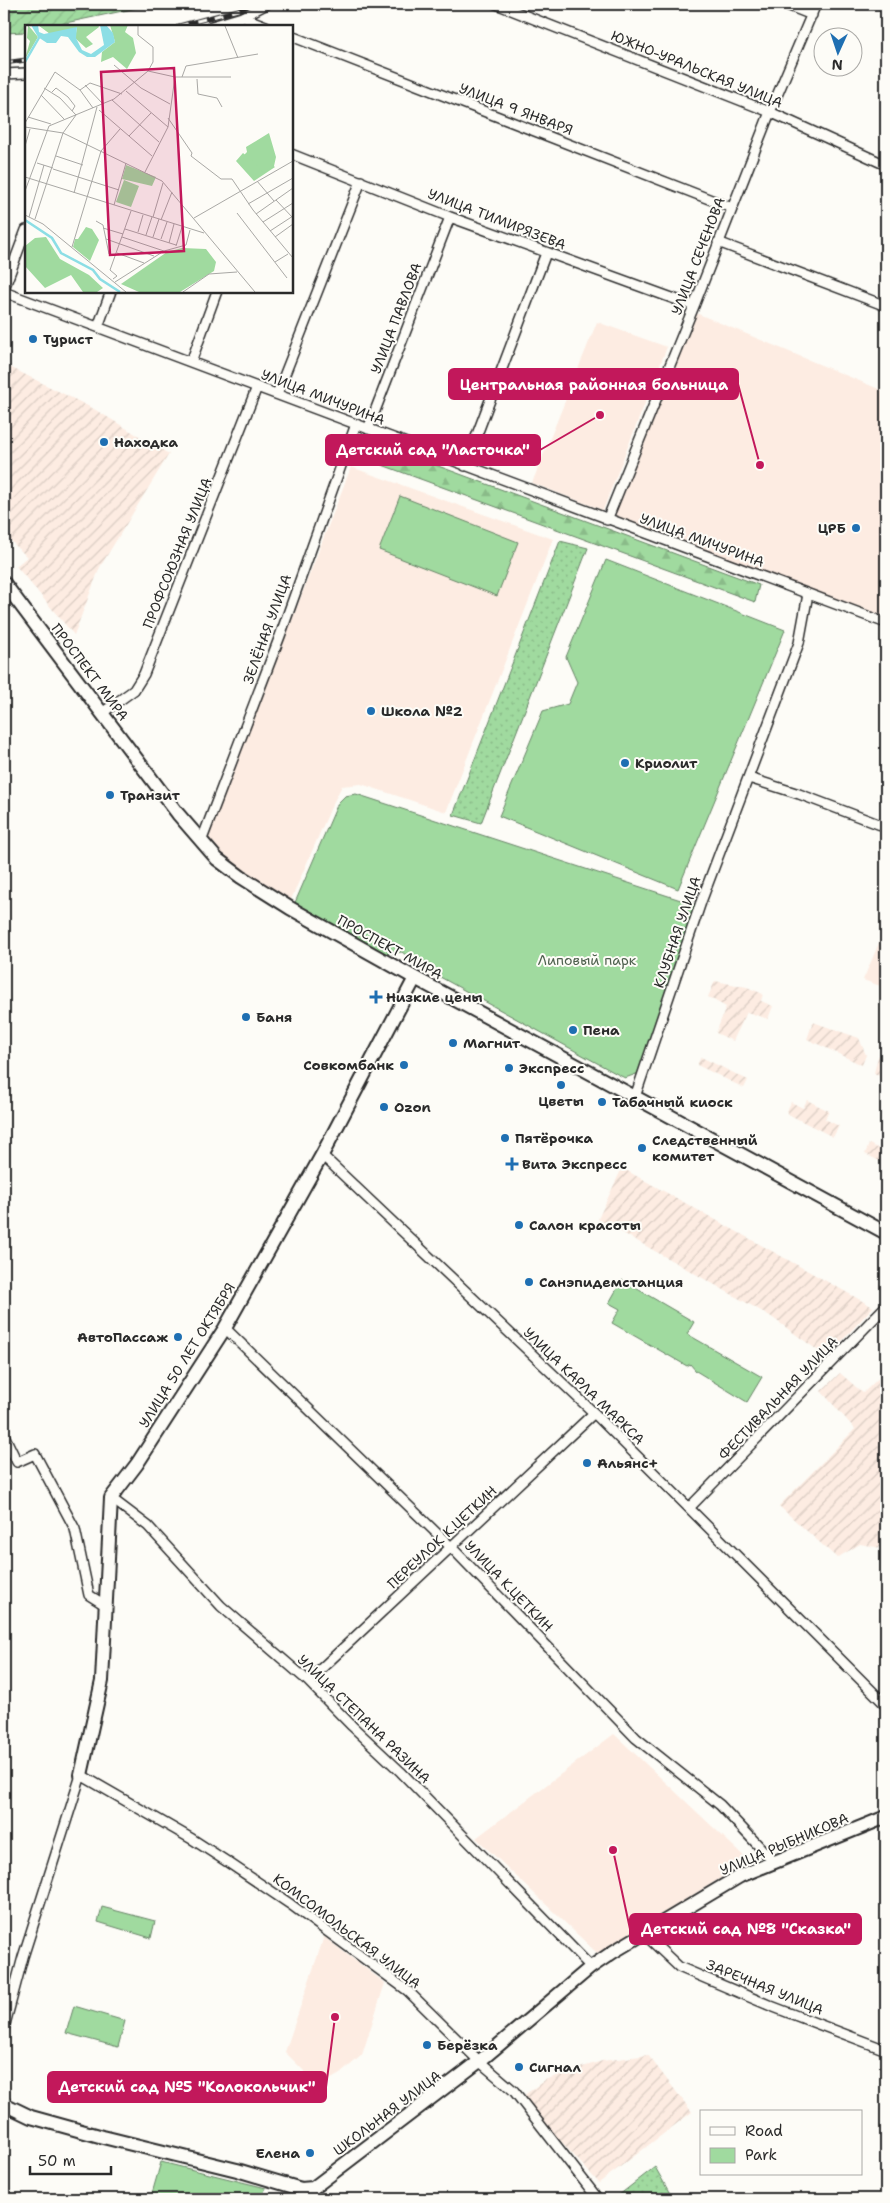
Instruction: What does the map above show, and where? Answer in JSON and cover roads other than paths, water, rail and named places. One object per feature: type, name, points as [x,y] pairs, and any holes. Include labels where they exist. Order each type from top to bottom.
[{"type":"street","points":[[215,25],[242,17],[266,4]]},
{"type":"street","name":"ЮЖНО-УРАЛЬСКАЯ УЛИЦА","points":[[496,4],[770,112],[886,165]]},
{"type":"street","points":[[784,4],[812,15]]},
{"type":"street","name":"УЛИЦА СЕЧЕНОВА","points":[[607,520],[770,112],[816,4]]},
{"type":"street","points":[[242,17],[263,25]]},
{"type":"street","name":"УЛИЦА 9 ЯНВАРЯ","points":[[292,36],[732,208]]},
{"type":"street","points":[[4,74],[25,73]]},
{"type":"street","name":"УЛИЦА ТИМИРЯЗЕВА","points":[[292,154],[450,217],[694,306]]},
{"type":"street","points":[[277,394],[360,181]]},
{"type":"street","name":"УЛИЦА ПАВЛОВА","points":[[368,429],[450,217]]},
{"type":"street","points":[[4,289],[25,233]]},
{"type":"street","points":[[718,242],[886,306]]},
{"type":"street","points":[[465,466],[546,252]]},
{"type":"street","name":"УЛИЦА МИЧУРИНА","points":[[4,292],[607,520],[886,623]]},
{"type":"street","points":[[98,327],[111,292]]},
{"type":"street","points":[[191,362],[217,292]]},
{"type":"street","name":"ПРОФСОЮЗНАЯ УЛИЦА","points":[[102,714],[134,690],[144,674],[257,387]]},
{"type":"street","name":"ЗЕЛЁНАЯ УЛИЦА","points":[[201,842],[280,636],[356,424]]},
{"type":"street","name":"ПРОСПЕКТ МИРА","points":[[4,583],[201,842],[217,859],[241,878],[290,908],[415,978],[886,1233]]},
{"type":"street","name":"КЛУБНАЯ УЛИЦА","points":[[635,1097],[701,902],[799,644],[808,594]]},
{"type":"street","points":[[749,778],[800,794],[886,827]]},
{"type":"street","name":"УЛИЦА 50 ЛЕТ ОКТЯБРЯ","points":[[111,1498],[137,1464],[225,1328],[322,1155],[415,978]]},
{"type":"street","name":"УЛИЦА КАРЛА МАРКСА","points":[[322,1155],[594,1413],[886,1706]]},
{"type":"street","name":"ФЕСТИВАЛЬНАЯ УЛИЦА","points":[[689,1508],[886,1306]]},
{"type":"street","name":"УЛИЦА К.ЦЕТКИН","points":[[225,1328],[452,1548],[636,1738],[720,1805],[774,1862]]},
{"type":"street","name":"ПЕРЕУЛОК К.ЦЕТКИН","points":[[308,1681],[594,1413]]},
{"type":"street","points":[[4,1435],[17,1462],[35,1454],[75,1529],[89,1595],[104,1605]]},
{"type":"street","points":[[4,2028],[23,1957],[81,1775],[102,1681],[104,1605],[111,1498]]},
{"type":"street","name":"УЛИЦА СТЕПАНА РАЗИНА","points":[[111,1498],[148,1526],[221,1606],[308,1681],[434,1806],[591,1968]]},
{"type":"street","name":"КОМСОМОЛЬСКАЯ УЛИЦА","points":[[81,1775],[192,1839],[290,1904],[408,1991],[479,2061],[514,2091],[598,2199]]},
{"type":"street","name":"УЛИЦА РЫБНИКОВА","points":[[479,2061],[591,1968],[643,1933],[740,1876],[886,1818]]},
{"type":"street","name":"ЗАРЕЧНАЯ УЛИЦА","points":[[643,1933],[679,1966],[771,2006],[886,2050]]},
{"type":"street","name":"ШКОЛЬНАЯ УЛИЦА","points":[[4,2104],[31,2118],[238,2170],[301,2189],[311,2194],[479,2061]]},
{"type":"railway","points":[[183,25],[238,10],[250,4]]},
{"type":"railway","points":[[4,63],[25,60]]},
{"type":"place","name":"Турист","points":[[33,339]]},
{"type":"place","name":"Детский сад \"Ласточка\"","points":[[600,415]]},
{"type":"place","name":"Находка","points":[[104,442]]},
{"type":"place","name":"Центральная районная больница","points":[[760,465]]},
{"type":"place","name":"ЦРБ","points":[[856,528]]},
{"type":"place","name":"Школа №2","points":[[371,711]]},
{"type":"place","name":"Криолит","points":[[625,763]]},
{"type":"place","name":"Транзит","points":[[110,795]]},
{"type":"place","name":"Низкие цены","points":[[376,997]]},
{"type":"place","name":"Баня","points":[[246,1017]]},
{"type":"place","name":"Пена","points":[[573,1030]]},
{"type":"place","name":"Магнит","points":[[453,1043]]},
{"type":"place","name":"Совкомбанк","points":[[404,1065]]},
{"type":"place","name":"Экспресс","points":[[509,1068]]},
{"type":"place","name":"Цветы","points":[[561,1085]]},
{"type":"place","name":"Табачный киоск","points":[[602,1102]]},
{"type":"place","name":"Ozon","points":[[384,1107]]},
{"type":"place","name":"Пятёрочка","points":[[505,1138]]},
{"type":"place","name":"Следственный комитет","points":[[642,1148]]},
{"type":"place","name":"Вита Экспресс","points":[[512,1164]]},
{"type":"place","name":"Салон красоты","points":[[519,1225]]},
{"type":"place","name":"Санэпидемстанция","points":[[529,1282]]},
{"type":"place","name":"АвтоПассаж","points":[[178,1337]]},
{"type":"place","name":"Альянс+","points":[[587,1463]]},
{"type":"place","name":"Детский сад №8 \"Сказка\"","points":[[613,1850]]},
{"type":"place","name":"Детский сад №5 \"Колокольчик\"","points":[[335,2017]]},
{"type":"place","name":"Берёзка","points":[[427,2045]]},
{"type":"place","name":"Сигнал","points":[[519,2067]]},
{"type":"place","name":"Елена","points":[[310,2153]]},
{"type":"park label","name":"Липовый парк","points":[[587,960]]}]
